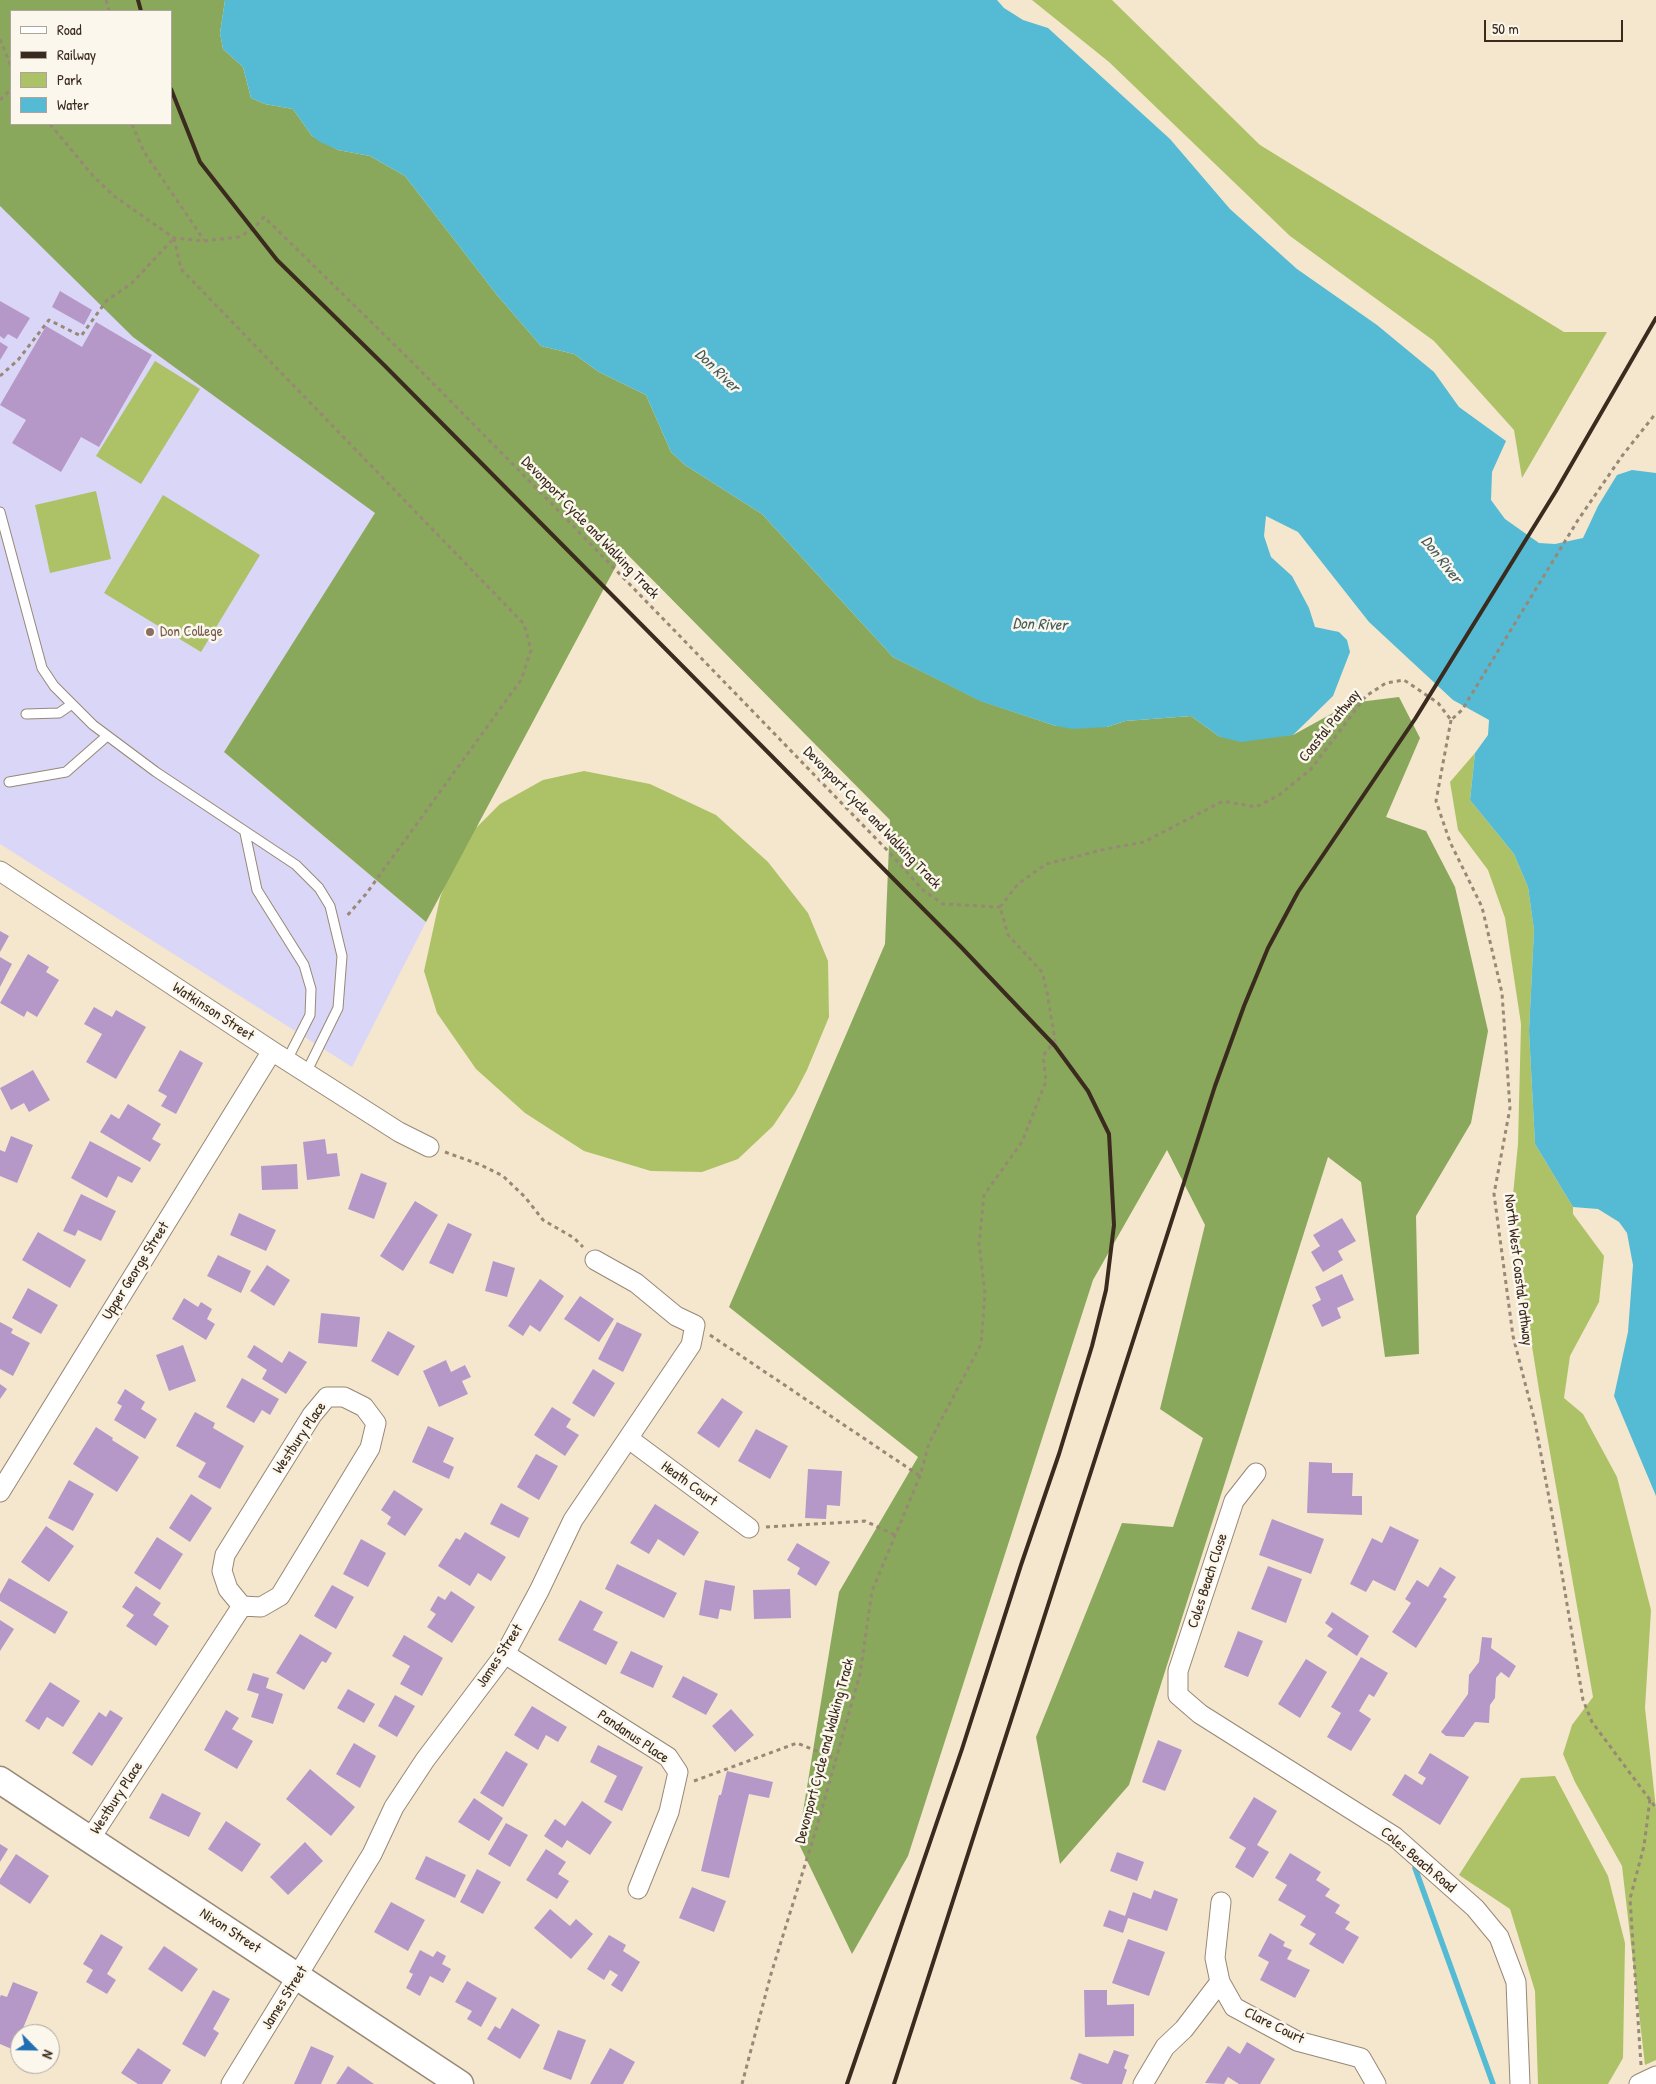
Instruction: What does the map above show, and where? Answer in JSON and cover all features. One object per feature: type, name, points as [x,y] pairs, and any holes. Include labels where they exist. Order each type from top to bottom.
[{"type":"street","name":"Watkinson Street","points":[[0,871],[279,1056],[399,1132],[430,1147]]},
{"type":"street","name":"Upper George Street","points":[[0,1492],[279,1056]]},
{"type":"street","points":[[596,1260],[636,1283],[676,1316],[695,1325]]},
{"type":"street","name":"James Street","points":[[231,2084],[299,1976],[372,1854],[394,1807],[425,1760],[505,1654],[539,1591],[573,1520],[691,1345],[695,1325]]},
{"type":"street","name":"Westbury Place","points":[[328,1397],[344,1397],[364,1407],[376,1423],[370,1448],[280,1596],[261,1607],[242,1606],[228,1589],[222,1571],[225,1555],[312,1415],[328,1397]]},
{"type":"street","name":"Heath Court","points":[[629,1439],[749,1528]]},
{"type":"street","name":"Coles Beach Close","points":[[1178,1695],[1178,1671],[1234,1501],[1256,1473]]},
{"type":"street","name":"Westbury Place","points":[[90,1839],[242,1606]]},
{"type":"street","name":"Pandanus Place","points":[[505,1654],[668,1757],[678,1772],[676,1788],[669,1812],[638,1889]]},
{"type":"street","name":"Coles Beach Road","points":[[1178,1695],[1200,1714],[1395,1837],[1475,1908],[1499,1937],[1516,1982],[1520,2084]]},
{"type":"street","name":"Nixon Street","points":[[0,1780],[460,2084]]},
{"type":"street","name":"Clare Court","points":[[1220,1902],[1215,1958],[1220,1982],[1234,2007],[1297,2040],[1361,2058],[1376,2084]]},
{"type":"street","points":[[1143,2084],[1165,2047],[1184,2029],[1220,1982]]},
{"type":"lane","points":[[0,512],[42,668],[54,686],[93,725],[107,736],[245,833],[296,865],[319,888],[330,906],[342,956],[338,1008],[306,1073]]},
{"type":"lane","points":[[26,714],[58,713],[72,704]]},
{"type":"lane","points":[[10,782],[66,772],[107,736]]},
{"type":"lane","points":[[245,833],[257,890],[304,964],[311,989],[310,1015],[279,1056]]},
{"type":"path","points":[[0,39],[10,64]]},
{"type":"path","points":[[0,100],[10,90]]},
{"type":"path","points":[[51,125],[93,176],[114,196],[174,238],[181,269],[524,624],[531,650],[521,680],[366,894],[336,928]]},
{"type":"path","points":[[132,125],[144,152],[204,240]]},
{"type":"path","name":"Devonport Cycle and Walking Track","points":[[174,238],[204,240],[239,236],[253,229],[264,217],[412,362],[550,502],[888,851],[923,890],[943,904],[1000,907],[1008,935],[1042,972],[1055,1040],[1043,1056],[1046,1081],[1022,1142],[984,1195],[979,1244],[985,1293],[981,1344],[930,1443],[920,1476],[872,1591],[860,1674],[771,1974],[742,2084]]},
{"type":"path","points":[[0,376],[18,360],[49,320],[81,336],[107,300],[131,284],[174,238]]},
{"type":"path","points":[[1451,720],[1462,710],[1578,520],[1622,456],[1656,413]]},
{"type":"path","name":"Coastal Pathway","points":[[1000,907],[1018,884],[1046,864],[1144,842],[1223,801],[1256,807],[1279,795],[1311,769],[1366,696],[1386,683],[1404,680],[1438,703],[1451,720]]},
{"type":"path","name":"North West Coastal Pathway","points":[[1451,720],[1436,800],[1450,842],[1482,907],[1502,993],[1510,1108],[1494,1194],[1513,1336],[1535,1422],[1583,1700],[1592,1722],[1656,1808]]},
{"type":"path","points":[[430,1147],[453,1154],[503,1176],[525,1196],[543,1220],[574,1238],[596,1260]]},
{"type":"path","points":[[695,1325],[920,1476]]},
{"type":"path","points":[[749,1528],[865,1521],[895,1535]]},
{"type":"path","points":[[676,1788],[797,1743],[836,1759]]},
{"type":"path","points":[[1646,2081],[1630,1899],[1644,1846],[1650,1798]]},
{"type":"shaded area","name":"Don College","points":[[0,191],[376,513],[224,752],[426,922],[352,1067],[0,844]]},
{"type":"green space","points":[[0,0],[225,0],[220,33],[223,49],[243,67],[251,98],[265,104],[293,109],[312,136],[338,150],[370,156],[405,176],[497,295],[541,346],[574,354],[599,372],[646,395],[671,452],[685,465],[762,514],[893,657],[981,701],[1056,726],[1107,727],[1125,721],[1191,716],[1220,737],[1293,735],[1351,703],[1399,697],[1420,738],[1386,817],[1426,831],[1455,887],[1488,1031],[1471,1123],[1416,1216],[1419,1354],[1385,1357],[1361,1182],[1328,1157],[1129,1785],[1060,1864],[1036,1737],[1122,1523],[1173,1527],[1203,1438],[1160,1409],[1205,1225],[1167,1150],[1093,1280],[908,1856],[852,1954],[798,1842],[839,1592],[918,1457],[729,1307],[885,944],[890,820],[624,551],[426,922],[224,752],[375,513],[133,337],[0,206]]},
{"type":"green space","points":[[1032,0],[1112,0],[1260,145],[1564,332],[1607,332],[1522,478],[1514,430],[1434,341],[1290,236],[1109,62]]},
{"type":"green space","points":[[155,361],[200,389],[141,484],[96,456]]},
{"type":"green space","points":[[96,491],[111,559],[50,573],[35,505]]},
{"type":"green space","points":[[163,495],[260,555],[201,652],[104,593]]},
{"type":"green space","points":[[1475,753],[1470,800],[1514,854],[1528,887],[1534,930],[1529,1031],[1535,1144],[1573,1207],[1573,1214],[1604,1256],[1599,1302],[1570,1356],[1564,1398],[1583,1414],[1617,1477],[1651,1610],[1645,1708],[1656,1809],[1656,2060],[1645,2065],[1622,1866],[1575,1782],[1563,1754],[1572,1725],[1593,1697],[1539,1390],[1511,1215],[1518,1144],[1521,1024],[1505,918],[1488,870],[1458,830],[1450,782]]},
{"type":"green space","points":[[584,771],[650,784],[716,815],[768,862],[808,913],[828,961],[829,1017],[807,1070],[795,1093],[773,1126],[738,1159],[702,1172],[651,1171],[584,1151],[525,1113],[476,1069],[437,1013],[424,971],[440,898],[455,860],[474,830],[500,804],[543,780]]},
{"type":"green space","points":[[1555,1776],[1608,1876],[1625,1943],[1623,2058],[1608,2084],[1538,2084],[1535,1991],[1510,1909],[1459,1875],[1521,1778]]},
{"type":"water","name":"Don River","points":[[225,0],[997,0],[1004,8],[1023,20],[1048,28],[1170,139],[1230,209],[1297,269],[1377,325],[1434,372],[1459,407],[1506,441],[1492,472],[1491,500],[1505,519],[1539,543],[1555,544],[1583,538],[1598,506],[1617,475],[1632,470],[1656,473],[1656,1496],[1614,1396],[1628,1332],[1633,1265],[1627,1233],[1619,1222],[1598,1209],[1573,1207],[1535,1144],[1529,1031],[1534,930],[1528,887],[1514,854],[1470,800],[1475,753],[1488,735],[1489,720],[1453,700],[1369,622],[1298,532],[1266,516],[1264,536],[1271,557],[1292,576],[1309,608],[1315,627],[1339,632],[1347,640],[1350,652],[1333,696],[1293,735],[1241,742],[1220,737],[1191,716],[1125,721],[1107,727],[1073,729],[1056,726],[980,701],[893,657],[762,514],[685,465],[671,452],[646,395],[599,372],[574,354],[541,346],[497,295],[405,176],[370,156],[338,150],[320,142],[312,136],[293,109],[265,104],[251,98],[243,67],[223,49],[220,33]]},
{"type":"building","points":[[60,291],[92,310],[84,325],[52,307]]},
{"type":"building","points":[[0,301],[30,318],[17,339],[8,334],[4,339],[0,336]]},
{"type":"building","points":[[96,322],[152,355],[99,447],[81,437],[61,472],[12,443],[26,420],[0,405],[46,326],[82,347]]},
{"type":"building","points":[[0,342],[8,347],[0,360]]},
{"type":"building","points":[[0,931],[9,936],[0,952]]},
{"type":"building","points":[[28,954],[49,967],[46,972],[59,980],[37,1017],[27,1011],[24,1017],[0,1003]]},
{"type":"building","points":[[0,957],[12,964],[0,987]]},
{"type":"building","points":[[94,1007],[112,1017],[116,1010],[146,1027],[116,1079],[86,1062],[102,1034],[84,1024]]},
{"type":"building","points":[[180,1050],[203,1063],[176,1114],[161,1106],[167,1096],[158,1091]]},
{"type":"building","points":[[33,1070],[50,1100],[29,1112],[24,1103],[11,1110],[0,1088]]},
{"type":"building","points":[[128,1104],[161,1124],[152,1139],[161,1144],[150,1162],[100,1132],[111,1114],[119,1119]]},
{"type":"building","points":[[11,1136],[33,1145],[17,1183],[0,1176],[0,1150],[5,1152]]},
{"type":"building","points":[[325,1139],[327,1154],[337,1153],[340,1176],[307,1180],[303,1142]]},
{"type":"building","points":[[90,1141],[141,1168],[132,1183],[118,1176],[107,1198],[71,1178]]},
{"type":"building","points":[[297,1164],[298,1189],[262,1190],[261,1166]]},
{"type":"building","points":[[361,1173],[387,1183],[374,1219],[348,1209]]},
{"type":"building","points":[[81,1194],[116,1211],[101,1241],[78,1230],[75,1236],[63,1231]]},
{"type":"building","points":[[415,1201],[438,1215],[403,1271],[380,1256]]},
{"type":"building","points":[[239,1213],[276,1230],[266,1251],[230,1235]]},
{"type":"building","points":[[1342,1218],[1356,1241],[1338,1251],[1343,1260],[1323,1272],[1311,1252],[1320,1246],[1313,1235]]},
{"type":"building","points":[[448,1223],[472,1234],[453,1274],[429,1263]]},
{"type":"building","points":[[38,1232],[86,1260],[70,1288],[22,1260]]},
{"type":"building","points":[[218,1255],[251,1271],[241,1293],[207,1276]]},
{"type":"building","points":[[493,1261],[515,1268],[507,1297],[485,1291]]},
{"type":"building","points":[[267,1265],[290,1280],[274,1306],[250,1291]]},
{"type":"building","points":[[1342,1274],[1354,1300],[1337,1308],[1341,1318],[1322,1327],[1312,1305],[1321,1300],[1315,1287]]},
{"type":"building","points":[[540,1279],[564,1296],[540,1332],[530,1325],[523,1336],[508,1326]]},
{"type":"building","points":[[28,1288],[58,1305],[41,1334],[12,1318]]},
{"type":"building","points":[[580,1296],[614,1319],[599,1342],[564,1319]]},
{"type":"building","points":[[184,1298],[198,1307],[201,1302],[212,1309],[207,1319],[215,1324],[206,1340],[172,1319]]},
{"type":"building","points":[[321,1313],[360,1317],[357,1347],[318,1343]]},
{"type":"building","points":[[0,1322],[13,1329],[11,1333],[30,1343],[13,1376],[0,1369]]},
{"type":"building","points":[[617,1322],[642,1334],[623,1372],[598,1359]]},
{"type":"building","points":[[388,1331],[415,1346],[398,1376],[371,1361]]},
{"type":"building","points":[[183,1345],[196,1381],[169,1391],[156,1355]]},
{"type":"building","points":[[254,1345],[282,1363],[289,1351],[307,1362],[286,1394],[262,1379],[267,1370],[247,1357]]},
{"type":"building","points":[[446,1360],[451,1372],[465,1365],[471,1377],[462,1381],[468,1394],[439,1407],[423,1371]]},
{"type":"building","points":[[593,1369],[615,1383],[594,1417],[572,1403]]},
{"type":"building","points":[[242,1378],[279,1399],[270,1415],[262,1410],[254,1423],[226,1407]]},
{"type":"building","points":[[0,1384],[7,1389],[0,1399]]},
{"type":"building","points":[[125,1389],[145,1402],[141,1409],[157,1419],[145,1439],[114,1420],[122,1406],[117,1403]]},
{"type":"building","points":[[722,1398],[743,1412],[719,1448],[697,1433]]},
{"type":"building","points":[[552,1407],[571,1419],[566,1427],[579,1435],[565,1456],[534,1435]]},
{"type":"building","points":[[195,1412],[215,1423],[213,1428],[244,1446],[220,1489],[198,1477],[206,1463],[176,1446]]},
{"type":"building","points":[[428,1426],[454,1438],[443,1462],[454,1467],[449,1479],[412,1462]]},
{"type":"building","points":[[96,1427],[113,1438],[112,1440],[139,1457],[117,1492],[73,1464]]},
{"type":"building","points":[[756,1429],[788,1446],[770,1479],[738,1461]]},
{"type":"building","points":[[536,1454],[558,1466],[539,1500],[517,1487]]},
{"type":"building","points":[[1309,1462],[1332,1463],[1332,1473],[1353,1473],[1352,1496],[1362,1496],[1362,1515],[1307,1513]]},
{"type":"building","points":[[808,1469],[842,1471],[840,1506],[827,1505],[826,1519],[805,1518]]},
{"type":"building","points":[[69,1480],[94,1494],[73,1531],[48,1518]]},
{"type":"building","points":[[394,1490],[423,1509],[405,1536],[387,1524],[391,1517],[381,1510]]},
{"type":"building","points":[[191,1494],[212,1508],[190,1542],[169,1528]]},
{"type":"building","points":[[501,1503],[529,1518],[519,1538],[490,1524]]},
{"type":"building","points":[[655,1504],[699,1532],[684,1556],[658,1539],[649,1554],[630,1543]]},
{"type":"building","points":[[1272,1519],[1324,1539],[1311,1574],[1259,1555]]},
{"type":"building","points":[[46,1526],[74,1546],[49,1582],[21,1562]]},
{"type":"building","points":[[1390,1526],[1419,1540],[1395,1591],[1373,1580],[1366,1592],[1350,1584],[1372,1538],[1382,1543]]},
{"type":"building","points":[[465,1532],[506,1557],[491,1581],[478,1573],[470,1586],[438,1566],[456,1538],[460,1540]]},
{"type":"building","points":[[157,1537],[183,1554],[160,1590],[134,1573]]},
{"type":"building","points":[[361,1539],[386,1553],[368,1587],[343,1574]]},
{"type":"building","points":[[797,1543],[830,1562],[816,1586],[797,1574],[800,1568],[787,1560]]},
{"type":"building","points":[[617,1564],[677,1593],[664,1618],[605,1589]]},
{"type":"building","points":[[1268,1566],[1302,1579],[1286,1623],[1251,1609]]},
{"type":"building","points":[[1440,1567],[1456,1577],[1443,1597],[1447,1599],[1416,1648],[1392,1632],[1411,1603],[1405,1599],[1417,1580],[1428,1587]]},
{"type":"building","points":[[9,1578],[68,1612],[55,1634],[0,1601],[0,1594]]},
{"type":"building","points":[[705,1580],[735,1586],[731,1611],[720,1609],[718,1619],[699,1615]]},
{"type":"building","points":[[332,1585],[354,1597],[336,1629],[314,1616]]},
{"type":"building","points":[[136,1586],[161,1603],[153,1615],[169,1626],[156,1646],[126,1626],[134,1615],[122,1607]]},
{"type":"building","points":[[790,1589],[791,1618],[754,1619],[753,1590]]},
{"type":"building","points":[[451,1591],[475,1607],[452,1643],[427,1627],[436,1614],[430,1610],[438,1596],[445,1600]]},
{"type":"building","points":[[580,1600],[603,1612],[593,1630],[618,1642],[606,1665],[558,1640]]},
{"type":"building","points":[[1332,1612],[1369,1636],[1357,1656],[1327,1636],[1333,1629],[1325,1623]]},
{"type":"building","points":[[0,1620],[14,1629],[0,1651]]},
{"type":"building","points":[[1238,1631],[1263,1641],[1248,1677],[1224,1667]]},
{"type":"building","points":[[300,1634],[332,1653],[326,1663],[322,1661],[304,1690],[276,1673]]},
{"type":"building","points":[[404,1635],[443,1658],[422,1696],[400,1684],[410,1666],[392,1656]]},
{"type":"building","points":[[1482,1637],[1492,1638],[1491,1648],[1516,1666],[1509,1678],[1501,1672],[1496,1678],[1495,1698],[1490,1705],[1489,1723],[1475,1722],[1464,1737],[1446,1736],[1441,1732],[1468,1694],[1469,1675],[1479,1662]]},
{"type":"building","points":[[631,1651],[663,1666],[653,1688],[620,1673]]},
{"type":"building","points":[[1361,1657],[1388,1673],[1374,1697],[1369,1694],[1359,1711],[1371,1719],[1351,1751],[1327,1737],[1341,1713],[1331,1707]]},
{"type":"building","points":[[1306,1659],[1327,1672],[1300,1718],[1278,1704]]},
{"type":"building","points":[[253,1673],[269,1678],[266,1688],[283,1694],[273,1724],[251,1717],[259,1694],[247,1690]]},
{"type":"building","points":[[683,1676],[718,1694],[706,1715],[672,1697]]},
{"type":"building","points":[[50,1682],[80,1701],[63,1727],[47,1717],[39,1730],[25,1721]]},
{"type":"building","points":[[348,1689],[375,1704],[364,1723],[337,1708]]},
{"type":"building","points":[[395,1695],[415,1706],[397,1737],[378,1726]]},
{"type":"building","points":[[532,1706],[567,1727],[558,1742],[546,1735],[538,1750],[514,1735]]},
{"type":"building","points":[[731,1709],[754,1735],[735,1752],[712,1726]]},
{"type":"building","points":[[110,1710],[123,1718],[92,1766],[72,1753],[99,1712],[106,1717]]},
{"type":"building","points":[[226,1710],[239,1718],[232,1729],[253,1741],[237,1769],[204,1750]]},
{"type":"building","points":[[1158,1740],[1182,1750],[1165,1791],[1142,1782]]},
{"type":"building","points":[[354,1743],[376,1756],[360,1788],[336,1774]]},
{"type":"building","points":[[598,1745],[643,1767],[622,1811],[604,1802],[617,1776],[590,1762]]},
{"type":"building","points":[[506,1751],[528,1764],[503,1807],[480,1793]]},
{"type":"building","points":[[1430,1753],[1469,1777],[1440,1825],[1392,1795],[1405,1774],[1422,1785],[1426,1778],[1418,1773]]},
{"type":"building","points":[[310,1769],[355,1807],[331,1836],[286,1799]]},
{"type":"building","points":[[727,1771],[773,1782],[769,1798],[749,1794],[729,1878],[701,1871],[719,1795],[721,1795]]},
{"type":"building","points":[[162,1793],[201,1813],[189,1837],[149,1818]]},
{"type":"building","points":[[1254,1797],[1277,1811],[1257,1845],[1269,1852],[1253,1878],[1235,1867],[1246,1848],[1229,1838]]},
{"type":"building","points":[[474,1798],[503,1818],[489,1841],[458,1822]]},
{"type":"building","points":[[582,1801],[612,1822],[590,1855],[567,1840],[562,1848],[544,1836],[555,1819],[565,1826]]},
{"type":"building","points":[[226,1821],[261,1844],[242,1872],[208,1849]]},
{"type":"building","points":[[506,1823],[528,1835],[510,1867],[488,1854]]},
{"type":"building","points":[[305,1842],[323,1861],[288,1895],[270,1877]]},
{"type":"building","points":[[0,1844],[8,1849],[0,1862]]},
{"type":"building","points":[[546,1849],[566,1862],[558,1874],[569,1881],[557,1899],[526,1880]]},
{"type":"building","points":[[1117,1852],[1144,1862],[1137,1881],[1110,1871]]},
{"type":"building","points":[[1290,1853],[1321,1872],[1316,1880],[1330,1889],[1325,1896],[1340,1905],[1335,1913],[1350,1922],[1345,1929],[1359,1937],[1343,1964],[1309,1944],[1316,1934],[1300,1925],[1306,1916],[1278,1900],[1287,1885],[1275,1878]]},
{"type":"building","points":[[16,1854],[49,1876],[30,1904],[0,1884],[0,1879]]},
{"type":"building","points":[[426,1856],[466,1875],[455,1898],[415,1879]]},
{"type":"building","points":[[477,1869],[501,1882],[483,1914],[460,1902]]},
{"type":"building","points":[[692,1887],[726,1901],[714,1932],[679,1918]]},
{"type":"building","points":[[1154,1890],[1178,1899],[1167,1931],[1128,1918],[1123,1933],[1103,1926],[1109,1910],[1125,1916],[1133,1892],[1151,1899]]},
{"type":"building","points":[[391,1902],[425,1920],[408,1951],[374,1932]]},
{"type":"building","points":[[550,1909],[570,1926],[576,1919],[593,1934],[571,1959],[534,1928]]},
{"type":"building","points":[[1270,1933],[1285,1942],[1283,1946],[1292,1950],[1287,1959],[1310,1970],[1295,1998],[1260,1980],[1269,1962],[1258,1956]]},
{"type":"building","points":[[101,1934],[123,1947],[107,1974],[116,1980],[107,1994],[86,1982],[93,1970],[83,1964]]},
{"type":"building","points":[[609,1935],[626,1945],[623,1951],[640,1962],[622,1992],[611,1985],[618,1975],[610,1970],[604,1980],[587,1969]]},
{"type":"building","points":[[1128,1939],[1165,1952],[1149,1996],[1112,1983]]},
{"type":"building","points":[[164,1946],[198,1969],[182,1992],[148,1969]]},
{"type":"building","points":[[420,1950],[433,1957],[437,1951],[446,1956],[442,1964],[451,1969],[443,1983],[430,1976],[420,1996],[406,1988],[413,1974],[409,1972]]},
{"type":"building","points":[[467,1981],[497,1998],[481,2027],[467,2019],[472,2011],[455,2002]]},
{"type":"building","points":[[13,1982],[38,1992],[25,2024],[10,2024],[10,2048],[0,2044],[0,1997],[1,1995],[7,1997]]},
{"type":"building","points":[[213,1990],[230,1999],[213,2029],[219,2033],[205,2057],[182,2044]]},
{"type":"building","points":[[1084,1990],[1107,1990],[1107,2005],[1134,2004],[1134,2036],[1085,2037]]},
{"type":"building","points":[[512,2008],[540,2025],[520,2059],[487,2039],[495,2026],[500,2029]]},
{"type":"building","points":[[558,2030],[586,2040],[571,2080],[543,2069]]},
{"type":"building","points":[[1247,2042],[1275,2059],[1260,2084],[1239,2084],[1228,2077],[1224,2084],[1205,2083],[1228,2046],[1240,2054]]},
{"type":"building","points":[[311,2046],[334,2056],[321,2084],[294,2084]]},
{"type":"building","points":[[138,2048],[171,2070],[162,2084],[138,2084],[121,2073]]},
{"type":"building","points":[[610,2048],[635,2062],[623,2084],[590,2084]]},
{"type":"building","points":[[1114,2050],[1129,2055],[1124,2068],[1127,2070],[1122,2084],[1083,2084],[1070,2079],[1079,2053],[1108,2064]]},
{"type":"building","points":[[348,2066],[374,2084],[336,2084]]},
{"type":"waterway","points":[[1415,1868],[1493,2084]]},
{"type":"railway","points":[[138,0],[141,10]]},
{"type":"railway","points":[[172,92],[200,162],[277,260],[385,366],[961,947],[1055,1046],[1088,1091],[1109,1134],[1114,1225],[1106,1290],[1092,1346],[1059,1454],[962,1749],[847,2084]]},
{"type":"railway","points":[[894,2084],[1215,1086],[1244,1006],[1268,948],[1298,892],[1415,719],[1556,491],[1656,318]]},
{"type":"place","name":"Don College","points":[[150,632]]}]
